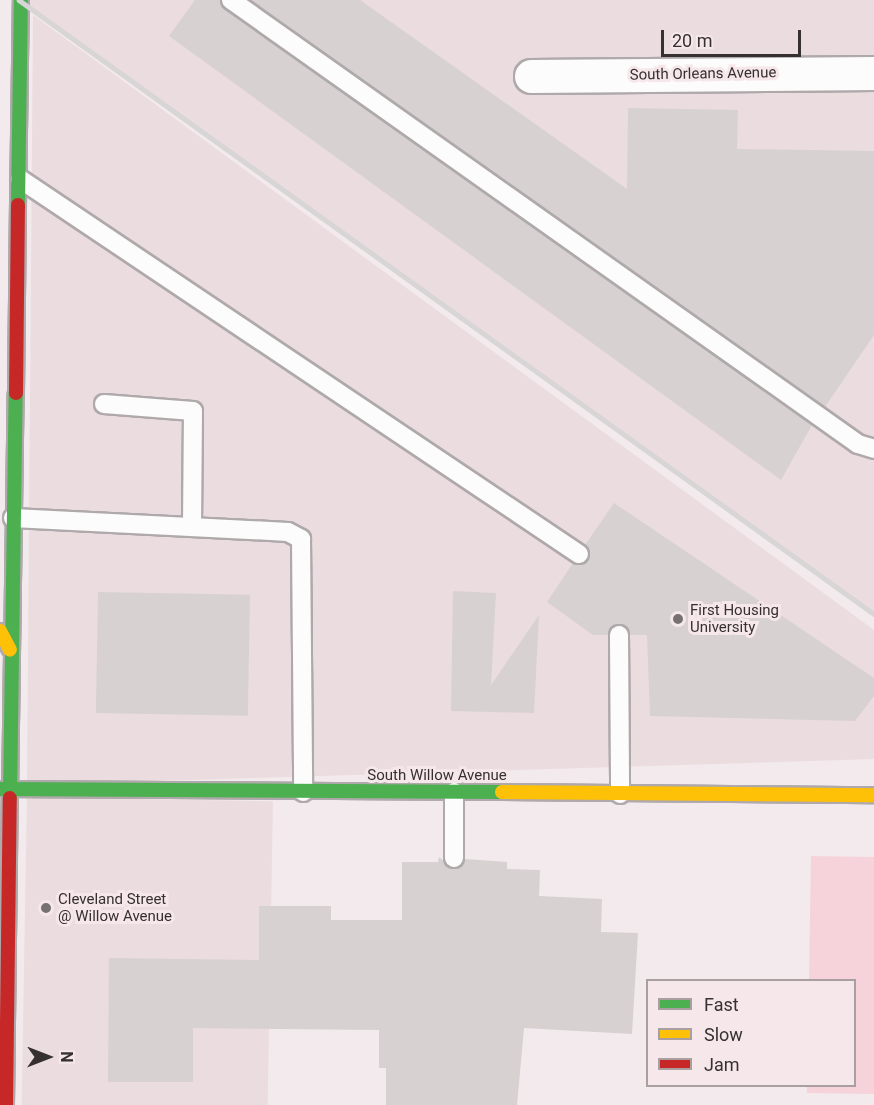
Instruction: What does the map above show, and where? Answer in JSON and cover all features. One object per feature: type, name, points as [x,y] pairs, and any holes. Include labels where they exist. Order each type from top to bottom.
[{"type":"main road","points":[[6,1105],[4,789],[13,518],[21,0]]},
{"type":"main road","points":[[0,631],[10,650]]},
{"type":"main road","name":"South Willow Avenue","points":[[4,789],[874,795]]},
{"type":"street","name":"South Orleans Avenue","points":[[531,76],[874,73]]},
{"type":"lane","points":[[231,0],[858,444],[874,448]]},
{"type":"lane","points":[[20,179],[579,554]]},
{"type":"lane","points":[[104,404],[193,411],[192,527]]},
{"type":"lane","points":[[13,518],[288,532],[300,539],[303,792]]},
{"type":"lane","points":[[619,635],[620,794]]},
{"type":"lane","points":[[454,792],[454,858]]},
{"type":"shaded area","points":[[21,0],[874,0],[874,612],[21,2]]},
{"type":"shaded area","points":[[33,15],[874,630],[874,759],[27,785]]},
{"type":"shaded area","points":[[27,797],[273,801],[268,1105],[22,1105]]},
{"type":"shaded area","points":[[811,856],[874,857],[874,1094],[807,1093],[807,1087],[856,1087],[856,979],[809,979]]},
{"type":"building","points":[[195,0],[220,0],[225,9],[812,425],[781,480],[169,36]]},
{"type":"building","points":[[250,0],[360,0],[627,189],[628,108],[738,110],[737,149],[874,151],[874,335],[825,407]]},
{"type":"building","name":"First Housing University","points":[[614,503],[874,678],[874,696],[855,721],[650,716],[647,635],[630,635],[620,624],[608,635],[593,635],[547,602],[573,563],[588,561],[585,545]]},
{"type":"building","points":[[453,591],[496,593],[491,685],[539,615],[534,713],[451,711]]},
{"type":"building","points":[[98,592],[250,595],[248,716],[96,713]]},
{"type":"building","points":[[439,857],[453,869],[465,859],[507,862],[507,869],[540,870],[539,896],[602,899],[601,932],[638,933],[632,1034],[524,1028],[517,1105],[386,1105],[386,1068],[379,1068],[379,1030],[193,1028],[193,1082],[108,1082],[109,958],[259,960],[259,906],[331,906],[331,920],[402,920],[402,862],[438,862]]},
{"type":"railway","points":[[19,0],[874,614]]},
{"type":"traffic: fast","points":[[18,205],[21,0]]},
{"type":"traffic: fast","points":[[10,798],[16,393]]},
{"type":"traffic: fast","points":[[0,789],[502,792]]},
{"type":"traffic: slow","points":[[0,631],[10,650]]},
{"type":"traffic: slow","points":[[502,792],[874,795]]},
{"type":"traffic: jam","points":[[16,393],[18,205]]},
{"type":"traffic: jam","points":[[6,1105],[10,798]]},
{"type":"place","name":"First Housing University","points":[[678,619]]},
{"type":"place","name":"Cleveland Street @ Willow Avenue","points":[[46,908]]}]
